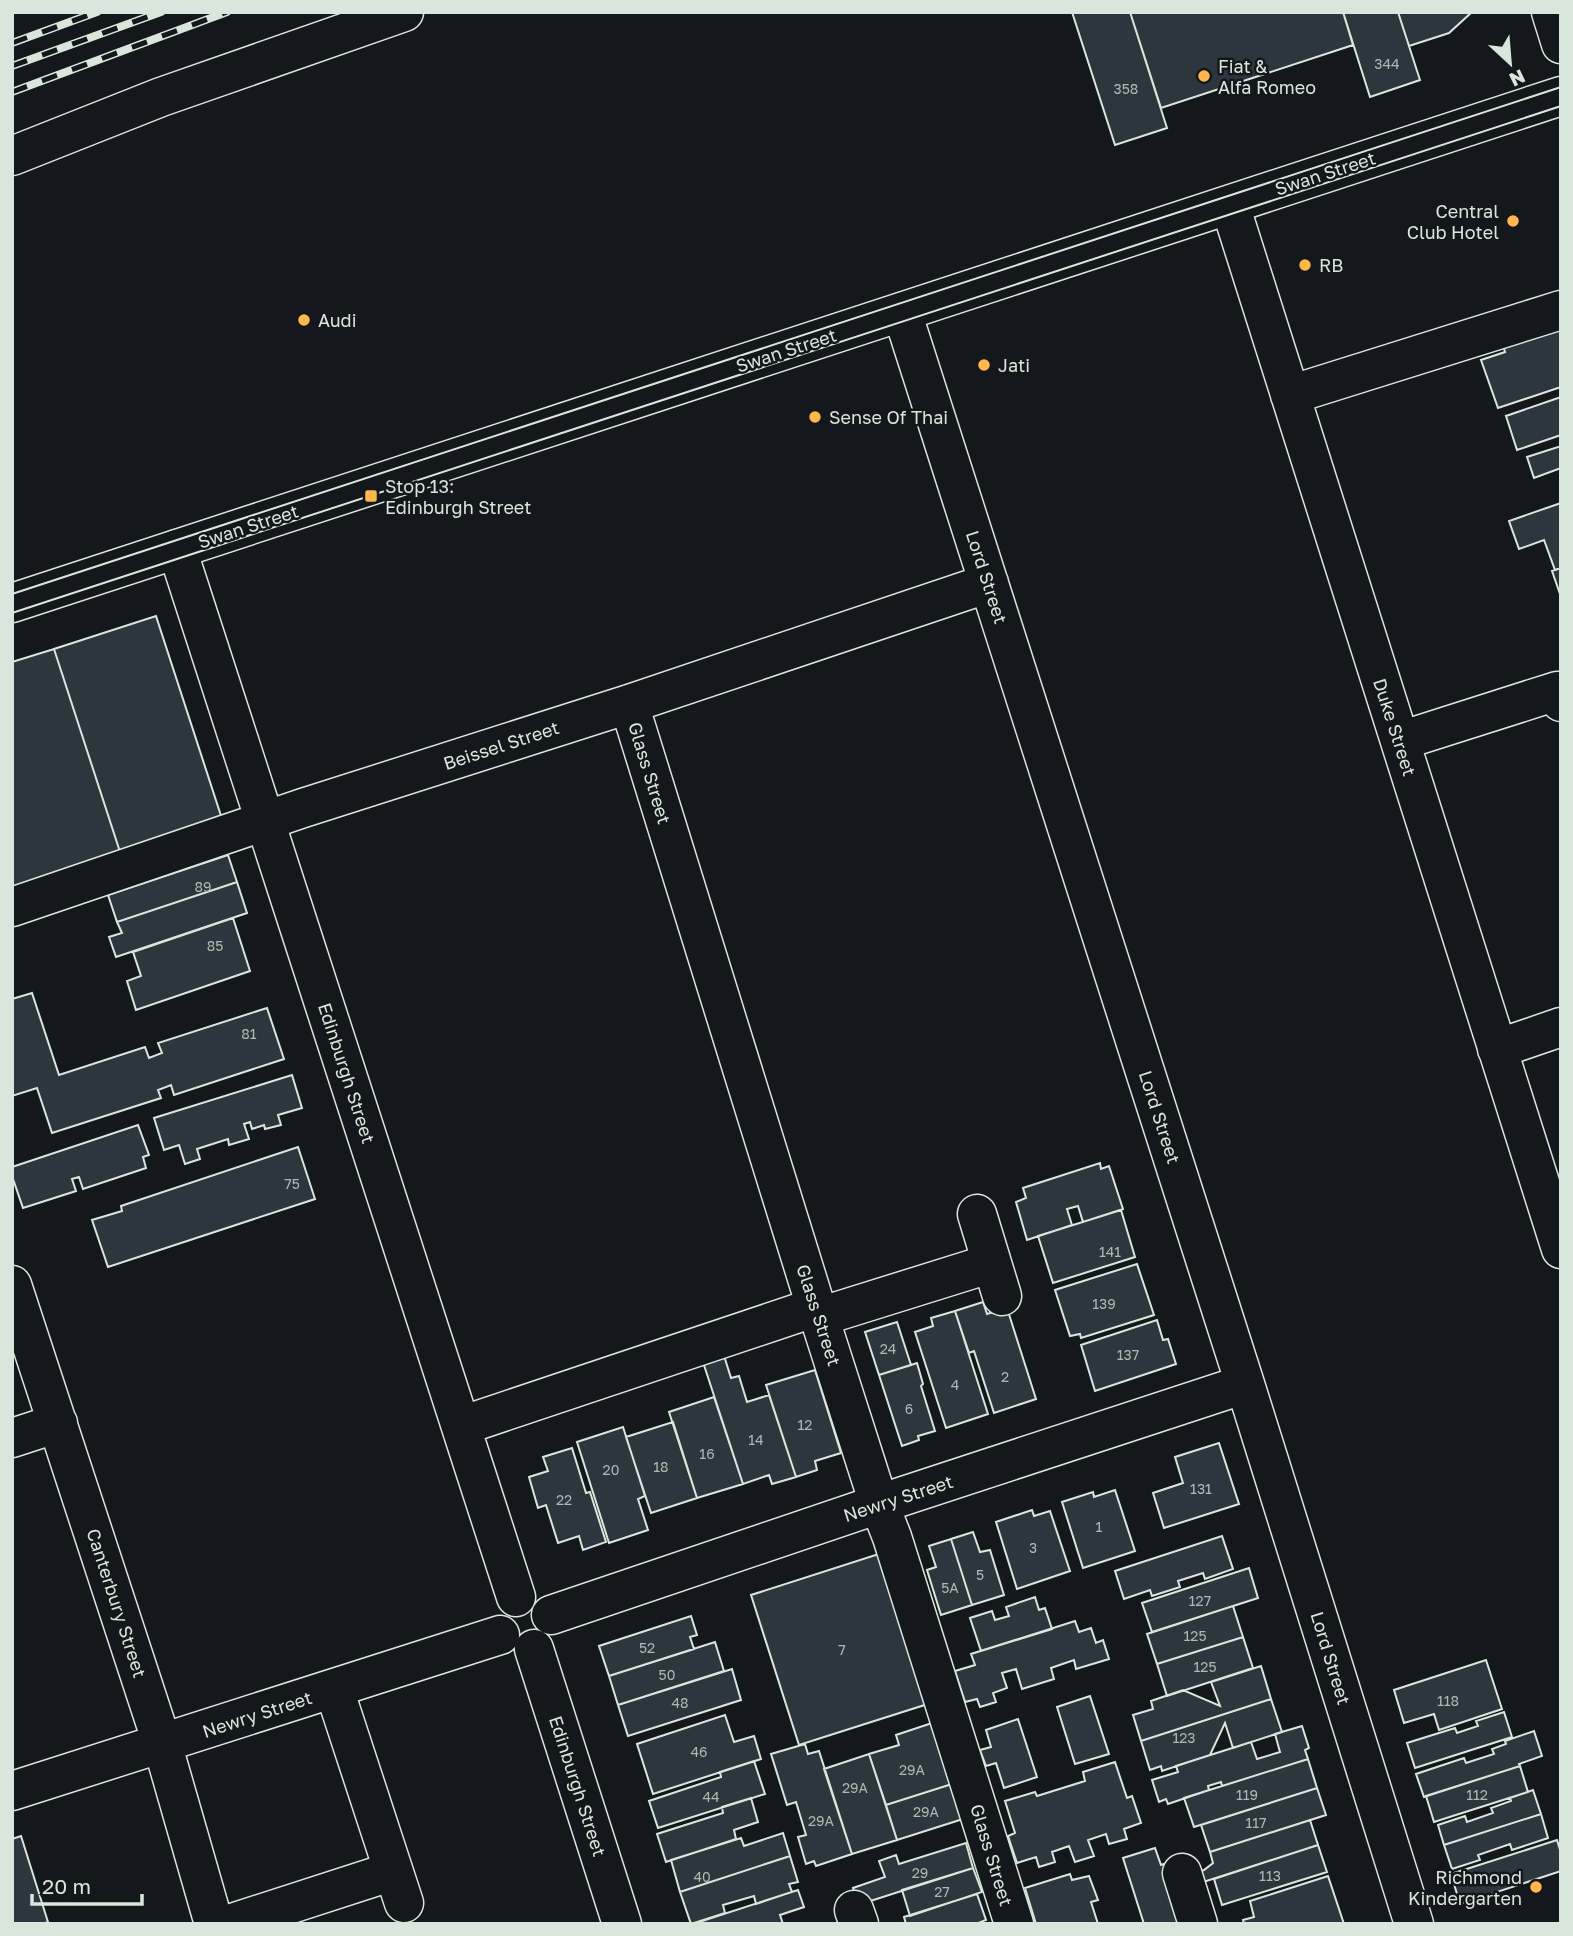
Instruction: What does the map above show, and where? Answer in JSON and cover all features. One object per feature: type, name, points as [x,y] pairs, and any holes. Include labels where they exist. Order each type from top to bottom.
[{"type":"street","points":[[12,156],[161,97],[404,12]]},
{"type":"street","points":[[1551,12],[1561,44]]},
{"type":"street","name":"Swan Street","points":[[12,603],[1561,96]]},
{"type":"street","name":"Duke Street","points":[[1230,205],[1561,1249]]},
{"type":"street","points":[[1290,395],[1561,310]]},
{"type":"street","name":"Lord Street","points":[[902,312],[1245,1384],[1414,1924]]},
{"type":"street","name":"Edinburgh Street","points":[[177,549],[516,1597]]},
{"type":"street","name":"Beissel Street","points":[[12,907],[989,583]]},
{"type":"street","points":[[1400,740],[1557,691],[1561,702]]},
{"type":"street","name":"Glass Street","points":[[629,704],[817,1312],[892,1537],[1014,1924]]},
{"type":"street","points":[[1497,1049],[1561,1027]]},
{"type":"street","points":[[461,1426],[817,1312],[997,1279],[977,1214]]},
{"type":"street","name":"Canterbury Street","points":[[12,1285],[162,1743],[214,1924]]},
{"type":"street","name":"Newry Street","points":[[551,1615],[1245,1384]]},
{"type":"street","points":[[12,1438],[58,1423]]},
{"type":"street","points":[[525,1595],[543,1602],[551,1615],[552,1624],[544,1641],[517,1642],[497,1626],[501,1608],[516,1597],[525,1595]]},
{"type":"street","name":"Edinburgh Street","points":[[517,1642],[622,1924]]},
{"type":"street","name":"Newry Street","points":[[12,1791],[334,1689],[517,1642]]},
{"type":"street","points":[[229,1924],[398,1887],[334,1689]]},
{"type":"street","points":[[1182,1873],[1198,1924]]},
{"type":"building","points":[[1072,12],[1130,12],[1167,128],[1115,145]]},
{"type":"building","name":"Fiat & Alfa Romeo","points":[[1130,12],[1343,12],[1353,45],[1161,108]]},
{"type":"building","points":[[1343,12],[1398,12],[1420,80],[1370,97]]},
{"type":"building","points":[[1398,12],[1472,12],[1449,33],[1409,46]]},
{"type":"building","points":[[1561,325],[1561,387],[1498,408],[1481,360],[1505,352],[1503,345]]},
{"type":"building","points":[[1561,397],[1561,435],[1517,450],[1506,416]]},
{"type":"building","points":[[1561,446],[1561,468],[1534,478],[1527,457]]},
{"type":"building","points":[[1561,503],[1561,568],[1555,570],[1544,540],[1519,549],[1509,521]]},
{"type":"building","points":[[1561,568],[1561,597],[1552,571]]},
{"type":"building","points":[[156,616],[224,825],[122,858],[54,649]]},
{"type":"building","points":[[54,649],[122,858],[12,895],[12,662]]},
{"type":"building","points":[[228,855],[237,882],[117,922],[108,895]]},
{"type":"building","points":[[237,882],[247,913],[116,957],[109,937],[122,933],[117,922]]},
{"type":"building","points":[[233,918],[250,971],[136,1010],[127,981],[141,976],[133,952]]},
{"type":"building","points":[[32,993],[59,1075],[145,1047],[149,1058],[162,1053],[158,1043],[267,1008],[284,1059],[174,1095],[171,1085],[158,1090],[161,1098],[52,1133],[37,1088],[12,1096],[12,999]]},
{"type":"building","points":[[292,1075],[302,1108],[278,1115],[281,1125],[265,1129],[264,1125],[252,1129],[250,1122],[244,1124],[249,1139],[229,1145],[228,1139],[197,1149],[200,1159],[185,1164],[179,1145],[164,1150],[154,1118]]},
{"type":"building","points":[[138,1125],[149,1155],[143,1157],[146,1168],[83,1189],[79,1177],[72,1179],[76,1191],[23,1208],[12,1176],[12,1167]]},
{"type":"building","points":[[298,1147],[315,1199],[108,1267],[92,1220],[122,1211],[121,1206]]},
{"type":"building","points":[[1100,1163],[1101,1169],[1109,1166],[1123,1209],[1083,1222],[1078,1206],[1067,1209],[1072,1225],[1027,1240],[1016,1202],[1026,1198],[1023,1188]]},
{"type":"building","points":[[1121,1210],[1135,1257],[1053,1283],[1038,1236]]},
{"type":"building","points":[[1137,1264],[1154,1315],[1081,1338],[1080,1334],[1070,1336],[1055,1290]]},
{"type":"building","points":[[983,1302],[987,1314],[1007,1308],[1036,1399],[994,1413],[974,1351],[969,1353],[955,1311]]},
{"type":"building","points":[[955,1311],[988,1414],[946,1428],[915,1332],[933,1326],[931,1318]]},
{"type":"building","points":[[1157,1320],[1163,1340],[1168,1339],[1176,1364],[1095,1391],[1081,1345]]},
{"type":"building","points":[[897,1322],[911,1365],[879,1375],[865,1332]]},
{"type":"building","points":[[721,1346],[731,1378],[739,1376],[747,1402],[769,1395],[796,1477],[772,1484],[769,1475],[743,1484],[700,1353]]},
{"type":"building","points":[[917,1363],[935,1431],[918,1436],[919,1440],[902,1446],[879,1375]]},
{"type":"building","points":[[815,1370],[841,1453],[815,1461],[817,1470],[796,1477],[766,1385]]},
{"type":"building","points":[[714,1397],[743,1484],[697,1498],[669,1412]]},
{"type":"building","points":[[673,1422],[697,1498],[651,1513],[626,1437]]},
{"type":"building","points":[[623,1427],[645,1496],[638,1499],[648,1530],[609,1543],[577,1442]]},
{"type":"building","points":[[1219,1443],[1239,1504],[1164,1528],[1153,1493],[1183,1483],[1175,1457]]},
{"type":"building","points":[[572,1448],[586,1493],[590,1492],[606,1542],[583,1550],[579,1536],[558,1543],[546,1505],[538,1508],[529,1477],[548,1471],[543,1457]]},
{"type":"building","points":[[1115,1490],[1135,1551],[1083,1568],[1062,1502],[1093,1492],[1094,1497]]},
{"type":"building","points":[[1032,1510],[1034,1516],[1050,1511],[1070,1571],[1017,1589],[996,1522]]},
{"type":"building","points":[[973,1532],[980,1552],[990,1550],[1004,1595],[972,1605],[951,1539]]},
{"type":"building","points":[[1222,1536],[1233,1569],[1205,1579],[1203,1573],[1178,1581],[1180,1587],[1152,1596],[1150,1590],[1124,1599],[1115,1571]]},
{"type":"building","points":[[951,1539],[972,1605],[941,1615],[927,1570],[936,1567],[929,1546]]},
{"type":"building","points":[[885,1552],[934,1702],[799,1745],[751,1595]]},
{"type":"building","points":[[1249,1568],[1258,1598],[1152,1632],[1142,1603]]},
{"type":"building","points":[[1035,1597],[1039,1610],[1045,1608],[1052,1629],[981,1651],[970,1618],[992,1611],[995,1620],[1009,1616],[1006,1607]]},
{"type":"building","points":[[1233,1606],[1243,1637],[1157,1664],[1147,1634]]},
{"type":"building","points":[[691,1616],[697,1635],[690,1637],[694,1649],[609,1676],[599,1646]]},
{"type":"building","points":[[1075,1621],[1079,1632],[1091,1628],[1096,1643],[1103,1640],[1109,1659],[1076,1669],[1074,1660],[1051,1668],[1054,1679],[1022,1689],[1016,1669],[1002,1673],[1007,1688],[993,1693],[996,1702],[980,1707],[977,1699],[965,1702],[955,1671],[975,1665],[971,1654]]},
{"type":"building","points":[[1243,1637],[1253,1668],[1167,1696],[1157,1664]]},
{"type":"building","points":[[715,1642],[724,1671],[618,1705],[609,1676]]},
{"type":"building","points":[[1486,1660],[1502,1709],[1439,1730],[1434,1714],[1404,1723],[1394,1690]]},
{"type":"building","points":[[1261,1666],[1271,1699],[1141,1741],[1133,1715],[1153,1709],[1151,1701],[1183,1690],[1220,1706],[1211,1682]]},
{"type":"building","points":[[732,1669],[741,1700],[628,1736],[618,1705]]},
{"type":"building","points":[[1090,1696],[1109,1754],[1075,1764],[1057,1707]]},
{"type":"building","points":[[1271,1699],[1282,1732],[1233,1748],[1225,1723],[1210,1755],[1162,1771],[1161,1766],[1150,1770],[1141,1741]]},
{"type":"building","points":[[1504,1712],[1512,1737],[1415,1768],[1407,1743],[1455,1728],[1457,1733],[1478,1726],[1476,1721]]},
{"type":"building","points":[[725,1715],[734,1742],[754,1736],[761,1759],[653,1794],[637,1744]]},
{"type":"building","points":[[1018,1719],[1037,1777],[1004,1788],[996,1763],[986,1766],[980,1750],[991,1747],[986,1730]]},
{"type":"building","points":[[935,1722],[955,1783],[886,1805],[869,1754],[899,1745],[896,1735]]},
{"type":"building","points":[[1302,1726],[1309,1748],[1305,1750],[1308,1759],[1222,1786],[1221,1782],[1208,1786],[1209,1790],[1168,1804],[1166,1799],[1159,1802],[1152,1780],[1178,1772],[1176,1766],[1251,1742],[1257,1759],[1280,1752],[1275,1734]]},
{"type":"building","points":[[1534,1731],[1542,1756],[1519,1764],[1520,1766],[1424,1797],[1416,1774],[1464,1758],[1466,1763],[1494,1754],[1492,1749],[1506,1744],[1505,1741]]},
{"type":"building","points":[[805,1744],[808,1754],[819,1751],[852,1854],[816,1866],[814,1861],[806,1864],[798,1837],[806,1835],[796,1802],[787,1805],[771,1754]]},
{"type":"building","points":[[869,1754],[897,1840],[852,1854],[824,1769]]},
{"type":"building","points":[[1308,1759],[1317,1788],[1194,1827],[1184,1798]]},
{"type":"building","points":[[754,1761],[765,1794],[658,1828],[649,1801],[721,1777],[720,1772]]},
{"type":"building","points":[[1115,1762],[1127,1798],[1132,1796],[1141,1823],[1124,1829],[1127,1839],[1109,1844],[1106,1834],[1088,1840],[1094,1856],[1075,1862],[1069,1846],[1052,1852],[1055,1862],[1039,1867],[1036,1857],[1017,1863],[1008,1836],[1015,1833],[1005,1801],[1035,1792],[1037,1796],[1085,1781],[1083,1772]]},
{"type":"building","points":[[1520,1766],[1528,1792],[1434,1822],[1426,1796]]},
{"type":"building","points":[[955,1783],[966,1818],[897,1840],[886,1805]]},
{"type":"building","points":[[1317,1788],[1326,1815],[1210,1852],[1201,1825]]},
{"type":"building","points":[[1533,1790],[1541,1814],[1444,1845],[1438,1825],[1465,1816],[1467,1822],[1493,1813],[1491,1808]]},
{"type":"building","points":[[751,1798],[758,1822],[734,1830],[736,1839],[666,1862],[657,1834],[723,1813],[722,1807]]},
{"type":"building","points":[[1541,1814],[1548,1838],[1512,1850],[1510,1844],[1478,1855],[1480,1860],[1452,1869],[1444,1845]]},
{"type":"building","points":[[1310,1820],[1318,1845],[1194,1885],[1191,1875],[1213,1863],[1210,1852]]},
{"type":"building","points":[[783,1833],[790,1856],[680,1892],[671,1860],[741,1838],[744,1846]]},
{"type":"building","points":[[21,1836],[48,1922],[42,1924],[12,1924],[12,1839]]},
{"type":"building","points":[[1557,1840],[1561,1853],[1561,1871],[1460,1904],[1451,1874]]},
{"type":"building","points":[[966,1843],[973,1868],[858,1905],[853,1888],[885,1877],[879,1861],[896,1855],[899,1864]]},
{"type":"building","points":[[1318,1845],[1327,1872],[1222,1905],[1214,1879]]},
{"type":"building","points":[[1155,1848],[1161,1865],[1170,1862],[1190,1924],[1144,1924],[1123,1858]]},
{"type":"building","points":[[790,1856],[798,1882],[789,1884],[792,1892],[756,1904],[754,1896],[723,1905],[725,1913],[691,1924],[680,1892]]},
{"type":"building","points":[[973,1868],[982,1892],[910,1916],[902,1890]]},
{"type":"building","points":[[1070,1874],[1072,1880],[1089,1876],[1098,1900],[1091,1902],[1098,1924],[1036,1924],[1025,1888]]},
{"type":"building","points":[[1328,1876],[1344,1924],[1244,1924],[1243,1920],[1254,1917],[1250,1901]]},
{"type":"building","points":[[798,1890],[804,1907],[780,1915],[783,1924],[693,1924]]},
{"type":"building","points":[[977,1894],[986,1920],[976,1924],[906,1924],[904,1917]]},
{"type":"tram line","points":[[12,594],[1561,87]]},
{"type":"tram line","points":[[12,613],[1561,106]]},
{"type":"railway","points":[[12,43],[97,12]]},
{"type":"railway","points":[[12,66],[161,12]]},
{"type":"railway","points":[[12,92],[227,12]]},
{"type":"place","name":"Fiat & Alfa Romeo","points":[[1204,76]]},
{"type":"place","name":"Central Club Hotel","points":[[1513,221]]},
{"type":"place","name":"RB","points":[[1305,265]]},
{"type":"place","name":"Audi","points":[[304,320]]},
{"type":"place","name":"Jati","points":[[984,365]]},
{"type":"place","name":"Sense Of Thai","points":[[815,417]]},
{"type":"place","name":"Stop 13: Edinburgh Street","points":[[371,496]]},
{"type":"place","name":"Richmond Kindergarten","points":[[1536,1887]]}]
